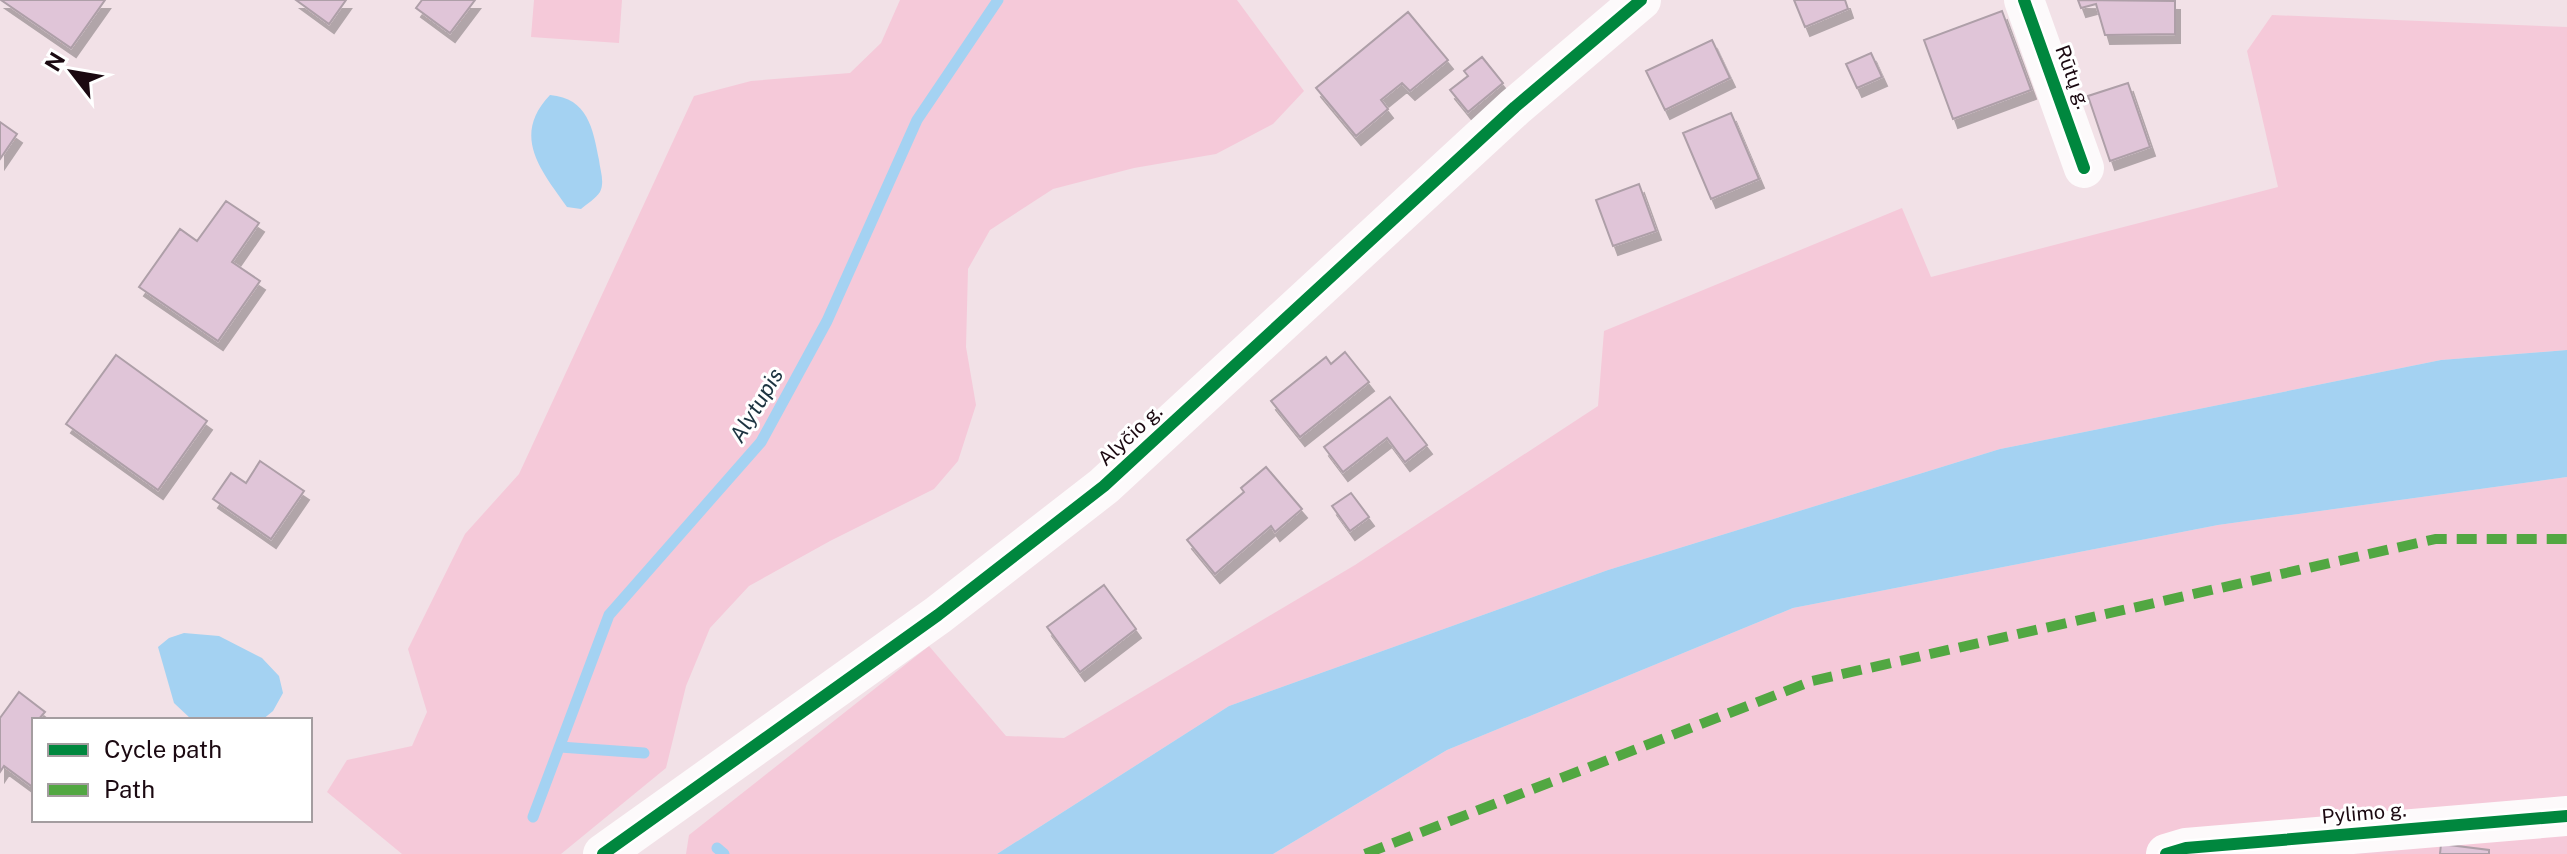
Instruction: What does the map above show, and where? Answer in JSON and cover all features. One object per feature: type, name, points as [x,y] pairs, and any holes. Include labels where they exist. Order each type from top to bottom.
[{"type":"street","name":"Alyčio g.","points":[[607,853],[938,615],[1104,486],[1515,107],[1641,0]]},
{"type":"street","name":"Rūtų g.","points":[[2024,0],[2084,168]]},
{"type":"street","name":"Pylimo g.","points":[[2180,852],[2567,816]]},
{"type":"shaded area","points":[[534,0],[622,0],[619,43],[531,37]]},
{"type":"shaded area","points":[[900,0],[1237,0],[1304,91],[1273,124],[1216,154],[1134,168],[1053,189],[990,230],[968,269],[966,347],[976,405],[958,461],[934,489],[749,586],[710,628],[686,686],[666,768],[561,854],[402,854],[327,792],[347,760],[412,746],[427,712],[408,649],[465,534],[519,474],[694,96],[751,81],[850,73],[881,43]]},
{"type":"shaded area","points":[[2272,15],[2567,27],[2567,350],[2441,360],[2000,449],[1608,570],[1229,706],[997,854],[686,854],[689,835],[929,646],[1006,736],[1064,738],[1355,565],[1598,406],[1604,331],[1902,208],[1931,277],[2278,187],[2247,51]]},
{"type":"shaded area","points":[[2567,477],[2567,854],[1273,854],[1447,750],[1793,608],[2218,525]]},
{"type":"water","points":[[550,95],[563,97],[581,109],[594,137],[602,176],[601,188],[581,209],[567,207],[548,180],[534,152],[531,139],[533,125],[538,110]]},
{"type":"water","points":[[2567,350],[2567,477],[2218,525],[1793,608],[1447,750],[1273,854],[997,854],[1229,706],[1608,570],[2000,449],[2441,360]]},
{"type":"water","points":[[184,633],[219,636],[262,658],[279,676],[283,693],[273,711],[264,718],[190,718],[174,703],[158,647],[169,638]]},
{"type":"building","points":[[1,0],[105,0],[71,48]]},
{"type":"building","points":[[296,0],[346,0],[329,24]]},
{"type":"building","points":[[422,0],[475,0],[450,33],[416,8]]},
{"type":"building","points":[[1794,0],[1845,0],[1848,9],[1805,27]]},
{"type":"building","points":[[2078,0],[2175,1],[2175,34],[2105,35],[2096,4],[2081,8]]},
{"type":"building","points":[[2002,11],[2031,90],[1953,119],[1924,40]]},
{"type":"building","points":[[1408,12],[1448,60],[1410,91],[1402,83],[1381,100],[1388,109],[1356,136],[1316,88]]},
{"type":"building","points":[[1712,40],[1730,78],[1665,110],[1646,71]]},
{"type":"building","points":[[1871,53],[1882,77],[1857,88],[1846,64]]},
{"type":"building","points":[[1482,57],[1503,83],[1468,112],[1450,90],[1468,76],[1464,71]]},
{"type":"building","points":[[2128,83],[2150,147],[2110,161],[2088,96]]},
{"type":"building","points":[[1731,113],[1759,179],[1711,199],[1683,133]]},
{"type":"building","points":[[0,122],[17,134],[0,159]]},
{"type":"building","points":[[1639,184],[1656,231],[1613,246],[1596,200]]},
{"type":"building","points":[[226,201],[259,223],[232,262],[260,281],[218,341],[139,287],[180,229],[197,241]]},
{"type":"building","points":[[1345,352],[1369,382],[1300,437],[1271,401],[1326,357],[1331,364]]},
{"type":"building","points":[[116,355],[207,421],[158,490],[66,424]]},
{"type":"building","points":[[1390,397],[1427,445],[1405,462],[1387,438],[1343,472],[1324,447]]},
{"type":"building","points":[[260,461],[304,491],[271,539],[213,499],[231,473],[246,483]]},
{"type":"building","points":[[1266,467],[1302,509],[1275,532],[1271,526],[1215,574],[1187,540],[1244,492],[1241,488]]},
{"type":"building","points":[[1351,493],[1369,517],[1350,531],[1332,506]]},
{"type":"building","points":[[1104,585],[1136,629],[1080,672],[1047,627]]},
{"type":"building","points":[[19,692],[45,712],[40,718],[32,718],[32,787],[4,766],[0,772],[0,718]]},
{"type":"building","points":[[2441,844],[2489,850],[2489,854],[2440,854]]},
{"type":"waterway","name":"Alytupis","points":[[533,817],[609,615],[761,442],[827,321],[917,120],[998,0]]},
{"type":"waterway","points":[[560,747],[644,753]]},
{"type":"waterway","points":[[717,848],[724,854]]},
{"type":"marked path","points":[[1365,854],[1812,681],[2435,539],[2567,539]]},
{"type":"cycle path","points":[[603,854],[938,615],[1104,486],[1515,107],[1641,0]]},
{"type":"cycle path","points":[[2024,0],[2084,168]]},
{"type":"cycle path","points":[[2166,854],[2186,848],[2567,816]]}]
